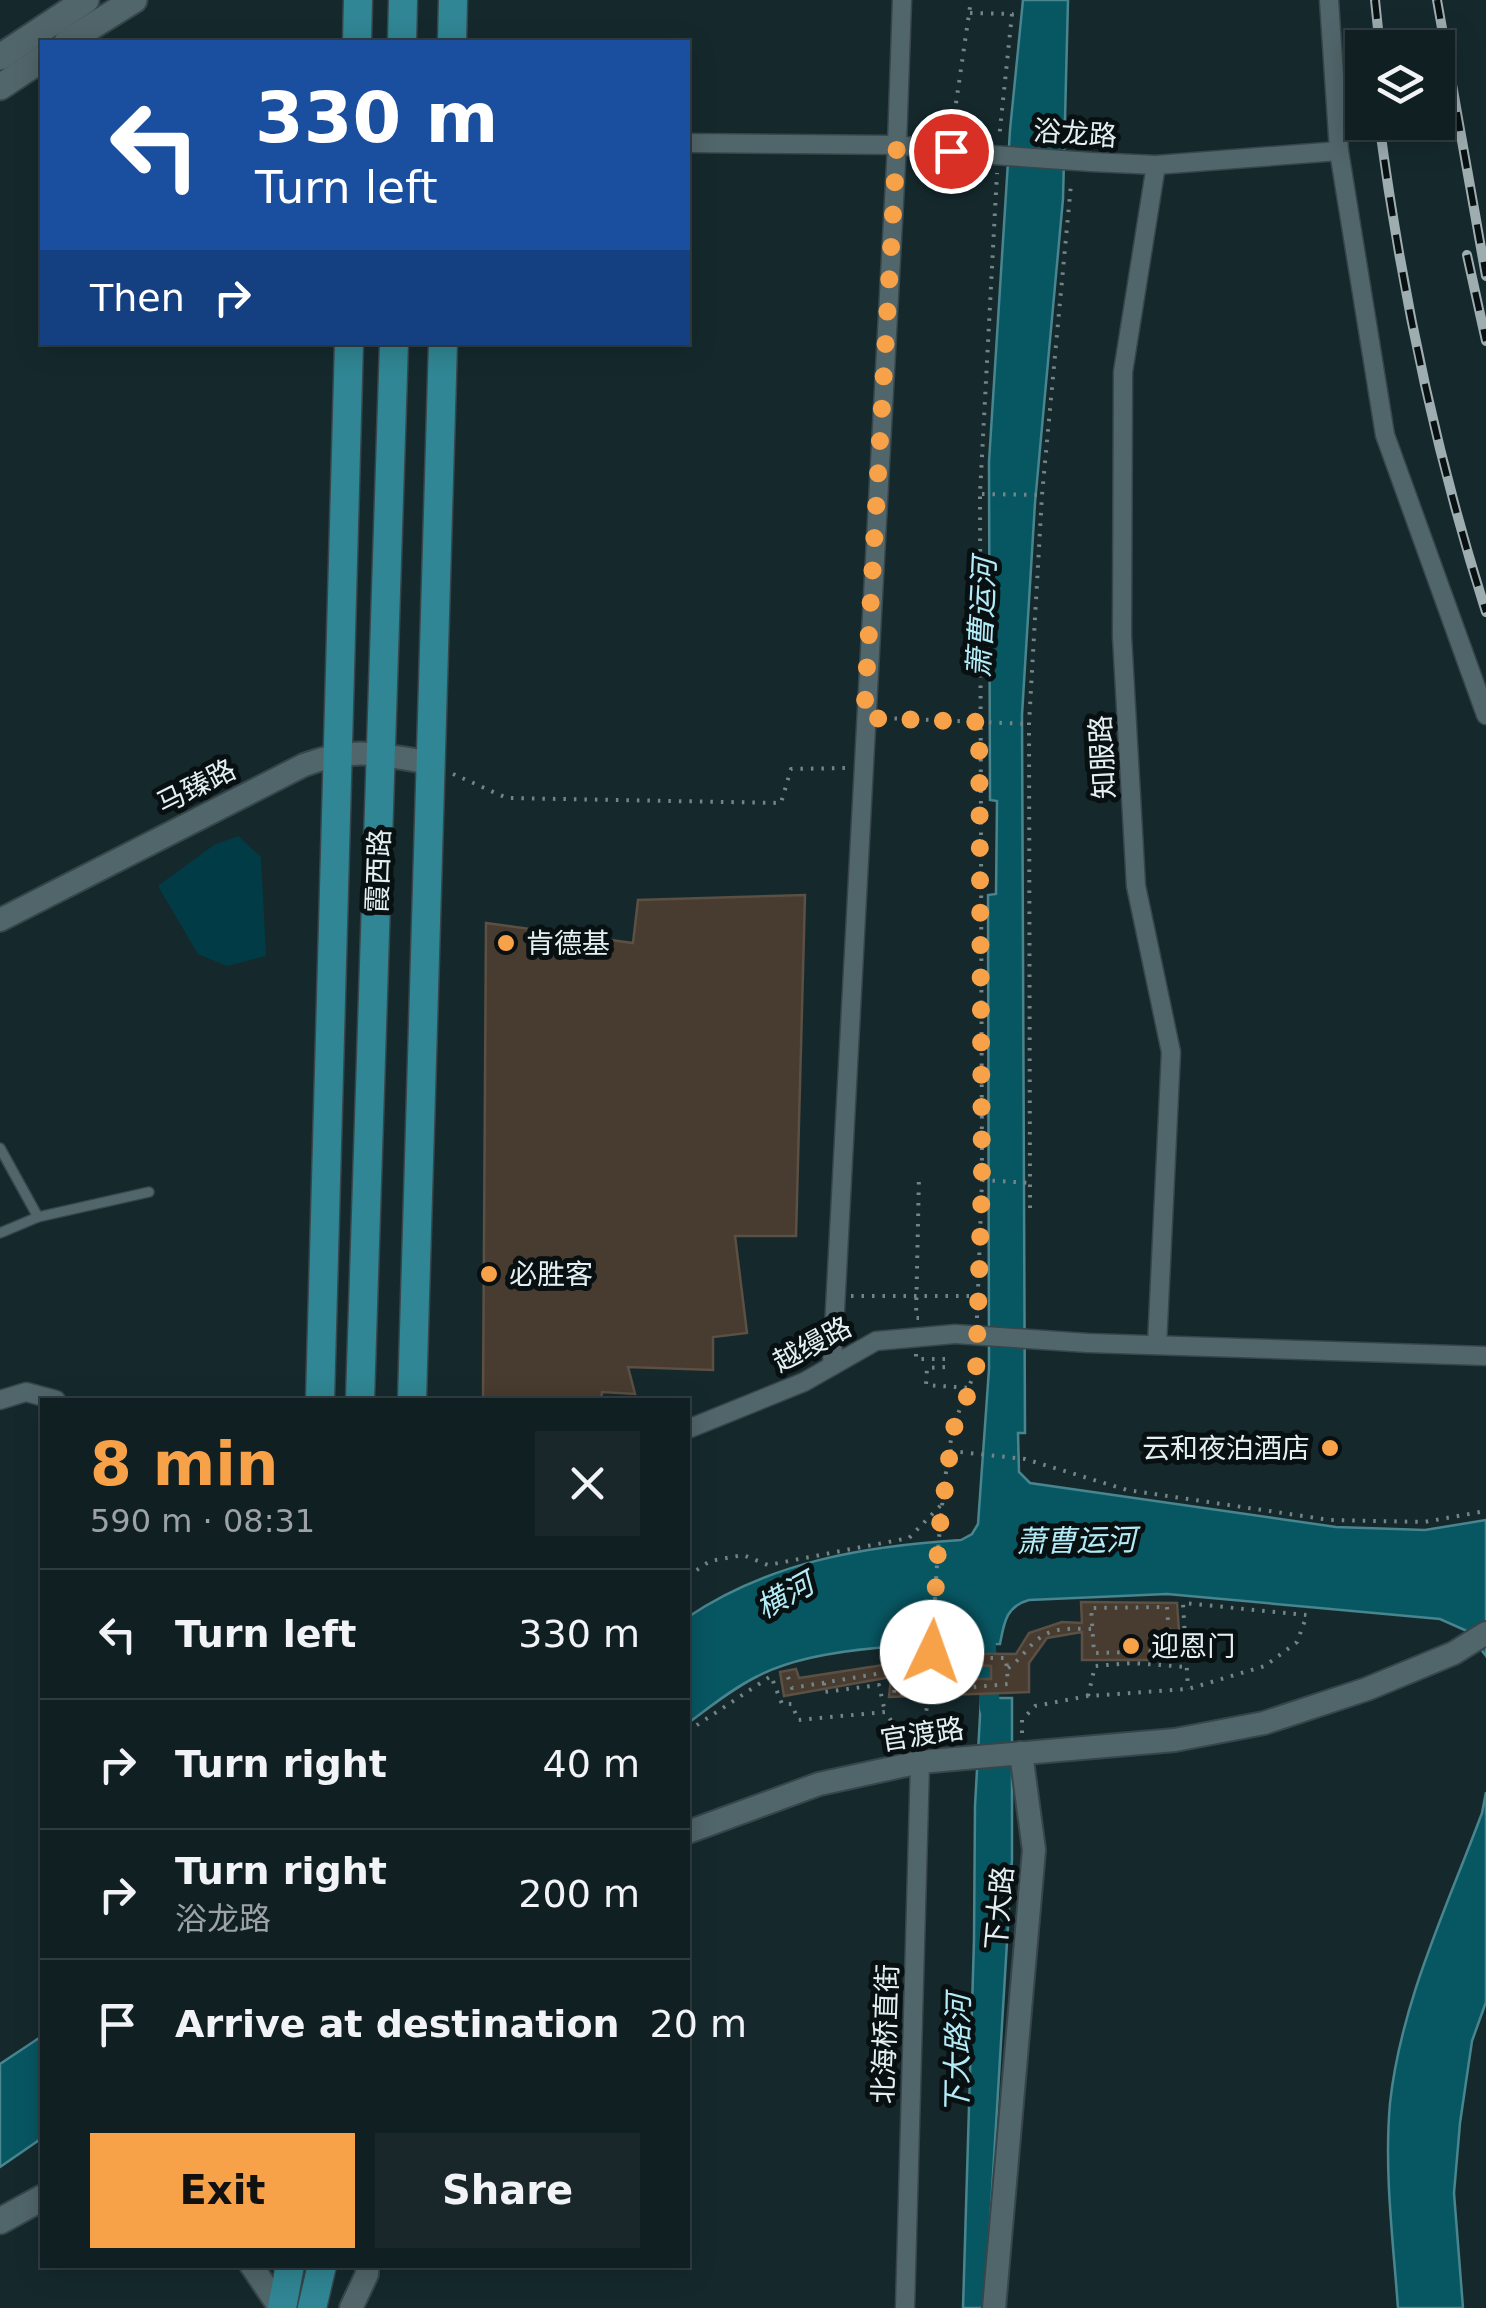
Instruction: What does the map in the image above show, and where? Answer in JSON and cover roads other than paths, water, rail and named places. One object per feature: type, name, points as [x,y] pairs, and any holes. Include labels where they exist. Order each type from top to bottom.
[{"type":"main road","points":[[0,58],[86,0]]},
{"type":"main road","points":[[70,40],[134,0]]},
{"type":"main road","points":[[357,40],[358,0]]},
{"type":"main road","points":[[402,40],[403,0]]},
{"type":"main road","points":[[452,40],[453,0]]},
{"type":"main road","points":[[0,87],[40,60]]},
{"type":"main road","name":"霞西路","points":[[320,1398],[349,345]]},
{"type":"main road","name":"霞西路","points":[[360,1398],[394,345]]},
{"type":"main road","points":[[412,1398],[444,345]]},
{"type":"main road","points":[[0,2221],[40,2199]]},
{"type":"main road","points":[[281,2308],[289,2268]]},
{"type":"main road","points":[[312,2308],[321,2268]]},
{"type":"street","points":[[832,1366],[902,0]]},
{"type":"street","points":[[1330,0],[1339,151],[1385,434],[1486,715]]},
{"type":"street","name":"浴龙路","points":[[690,143],[897,144],[978,154],[1156,165],[1339,151]]},
{"type":"street","name":"知服路","points":[[1156,165],[1123,372],[1122,636],[1136,886],[1171,1052],[1158,1345]]},
{"type":"street","name":"马臻路","points":[[0,920],[304,765],[337,752],[382,754],[431,763]]},
{"type":"street","name":"越缦路","points":[[690,1428],[804,1382],[876,1341],[955,1334],[1088,1343],[1486,1356]]},
{"type":"street","points":[[0,1400],[26,1392],[48,1398]]},
{"type":"street","name":"官渡路","points":[[690,1831],[819,1784],[920,1762],[1175,1740],[1264,1723],[1367,1689],[1454,1652],[1486,1633]]},
{"type":"street","name":"下大路","points":[[994,2308],[1034,1850],[1020,1753]]},
{"type":"street","name":"北海桥直街","points":[[905,2308],[920,1762]]},
{"type":"street","points":[[254,2268],[281,2308]]},
{"type":"street","points":[[351,2308],[367,2268]]},
{"type":"lane","points":[[0,1148],[38,1217]]},
{"type":"lane","points":[[0,1234],[38,1217],[150,1192]]},
{"type":"water","points":[[1023,0],[1068,0],[1063,199],[1035,503],[1022,715],[1025,1433],[1018,1433],[1019,1472],[1030,1483],[1336,1527],[1425,1530],[1486,1520],[1486,1656],[1467,1631],[1440,1619],[1167,1594],[1029,1600],[1011,1611],[1000,1644],[876,1648],[783,1665],[749,1681],[690,1722],[690,1616],[719,1598],[785,1570],[854,1552],[961,1540],[972,1534],[978,1524],[989,1369],[988,895],[996,894],[997,801],[990,800],[989,462],[1010,130]]},
{"type":"water","points":[[981,1698],[1012,1698],[1012,1859],[985,2308],[963,2308],[975,1806]]},
{"type":"water","points":[[1486,1792],[1486,2002],[1472,2041],[1454,2193],[1463,2308],[1398,2308],[1388,2154],[1396,2065],[1415,1992],[1482,1813]]},
{"type":"water","points":[[40,2037],[40,2139],[0,2167],[0,2064]]},
{"type":"waterway","points":[[984,1618],[990,1709]]},
{"type":"railway","points":[[1375,0],[1378,30]]},
{"type":"railway","points":[[1437,0],[1486,276]]},
{"type":"railway","points":[[1382,140],[1422,369],[1451,491],[1486,612]]},
{"type":"railway","points":[[1467,255],[1486,341]]},
{"type":"place","name":"肯德基","points":[[506,943]]},
{"type":"place","name":"必胜客","points":[[489,1274]]},
{"type":"place","name":"云和夜泊酒店","points":[[1330,1448]]},
{"type":"place","name":"迎恩门","points":[[1131,1646]]},
{"type":"water label","name":"萧曹运河","points":[[982,618]]},
{"type":"water label","name":"萧曹运河","points":[[1076,1541]]},
{"type":"water label","name":"横河","points":[[785,1596]]},
{"type":"water label","name":"下大路河","points":[[958,2054]]}]
